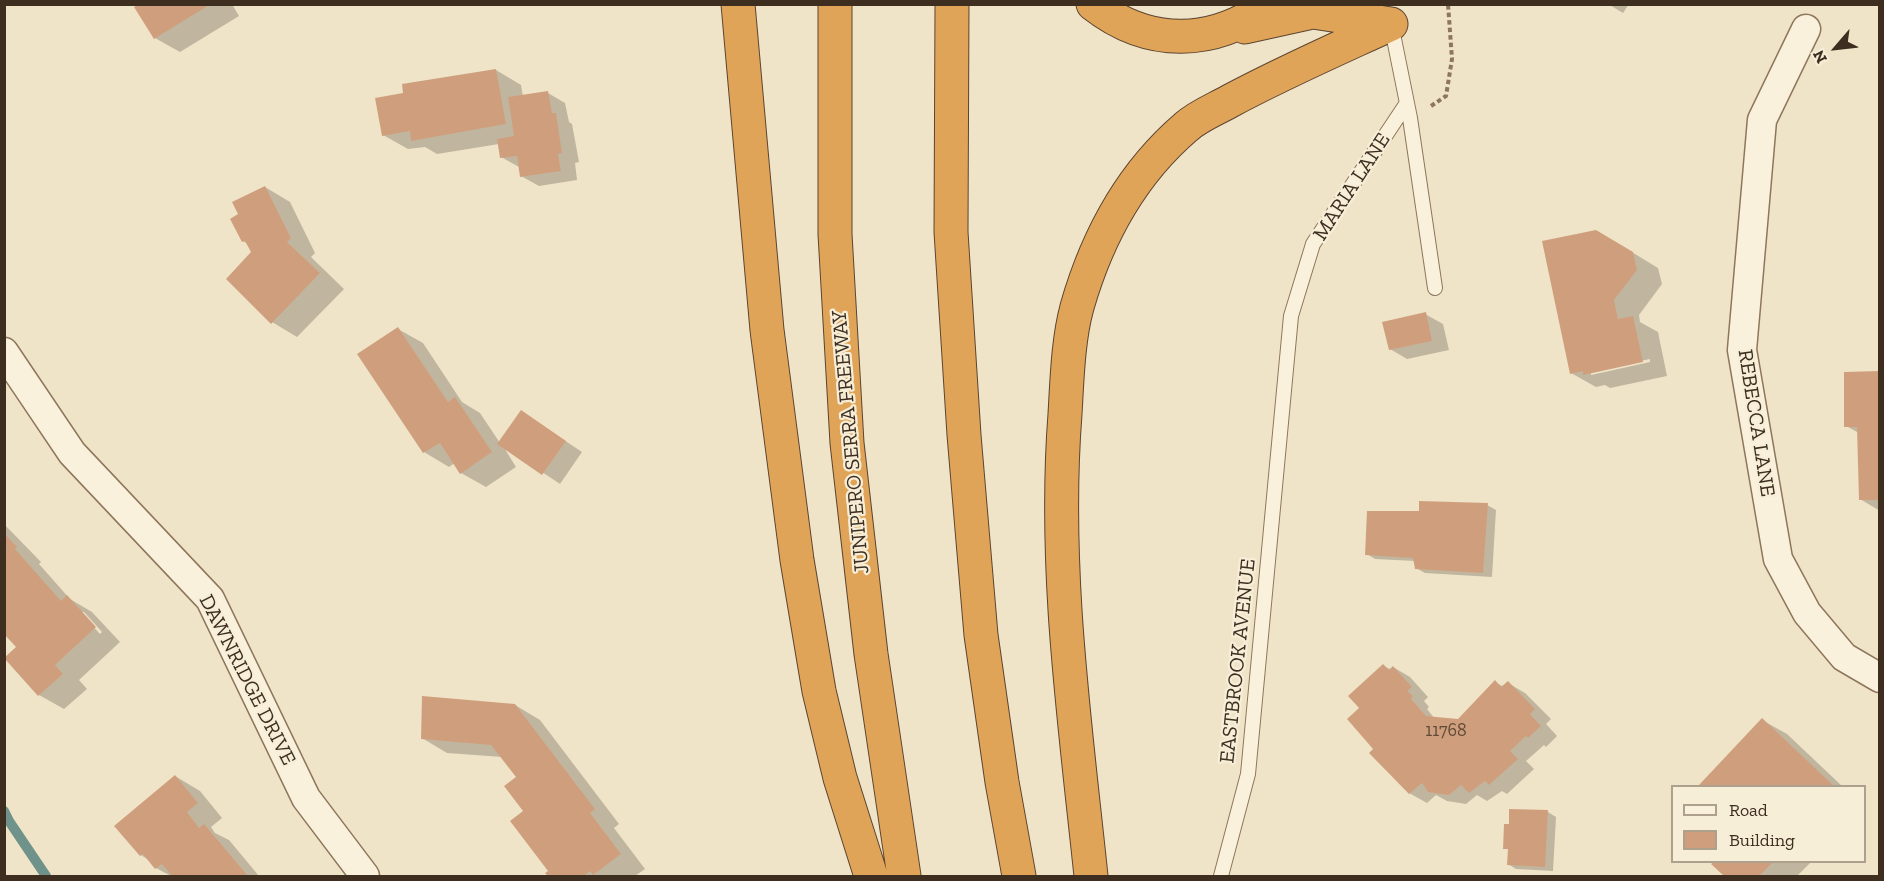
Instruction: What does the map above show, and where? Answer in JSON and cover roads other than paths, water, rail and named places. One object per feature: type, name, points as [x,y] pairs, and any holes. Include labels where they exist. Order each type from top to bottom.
[{"type":"highway","points":[[738,4],[767,330],[797,560],[819,691],[840,778],[871,876]]},
{"type":"highway","name":"JUNIPERO SERRA FREEWAY","points":[[835,4],[835,234],[848,443],[871,654],[904,876]]},
{"type":"highway","points":[[951,4],[951,232],[964,435],[981,635],[1002,782],[1019,876]]},
{"type":"highway","points":[[1093,4],[1110,18],[1139,31],[1168,36],[1205,36],[1313,12],[1385,14]]},
{"type":"highway","points":[[1205,36],[1232,27],[1256,15],[1270,4]]},
{"type":"highway","points":[[1091,876],[1066,638],[1061,510],[1062,448],[1069,363],[1076,311],[1089,267],[1107,226],[1130,188],[1156,155],[1188,125],[1385,14]]},
{"type":"street","name":"REBECCA LANE","points":[[1806,29],[1762,120],[1742,350],[1778,559],[1807,613],[1844,657],[1880,678]]},
{"type":"street","name":"DAWNRIDGE DRIVE","points":[[4,352],[72,453],[210,598],[306,798],[365,876]]},
{"type":"lane","points":[[1385,14],[1410,118],[1435,288]]},
{"type":"lane","name":"MARIA LANE","points":[[1279,447],[1291,316],[1314,244],[1407,102]]},
{"type":"lane","name":"EASTBROOK AVENUE","points":[[1221,876],[1248,774],[1279,447]]},
{"type":"waterway","points":[[4,811],[46,876]]}]
